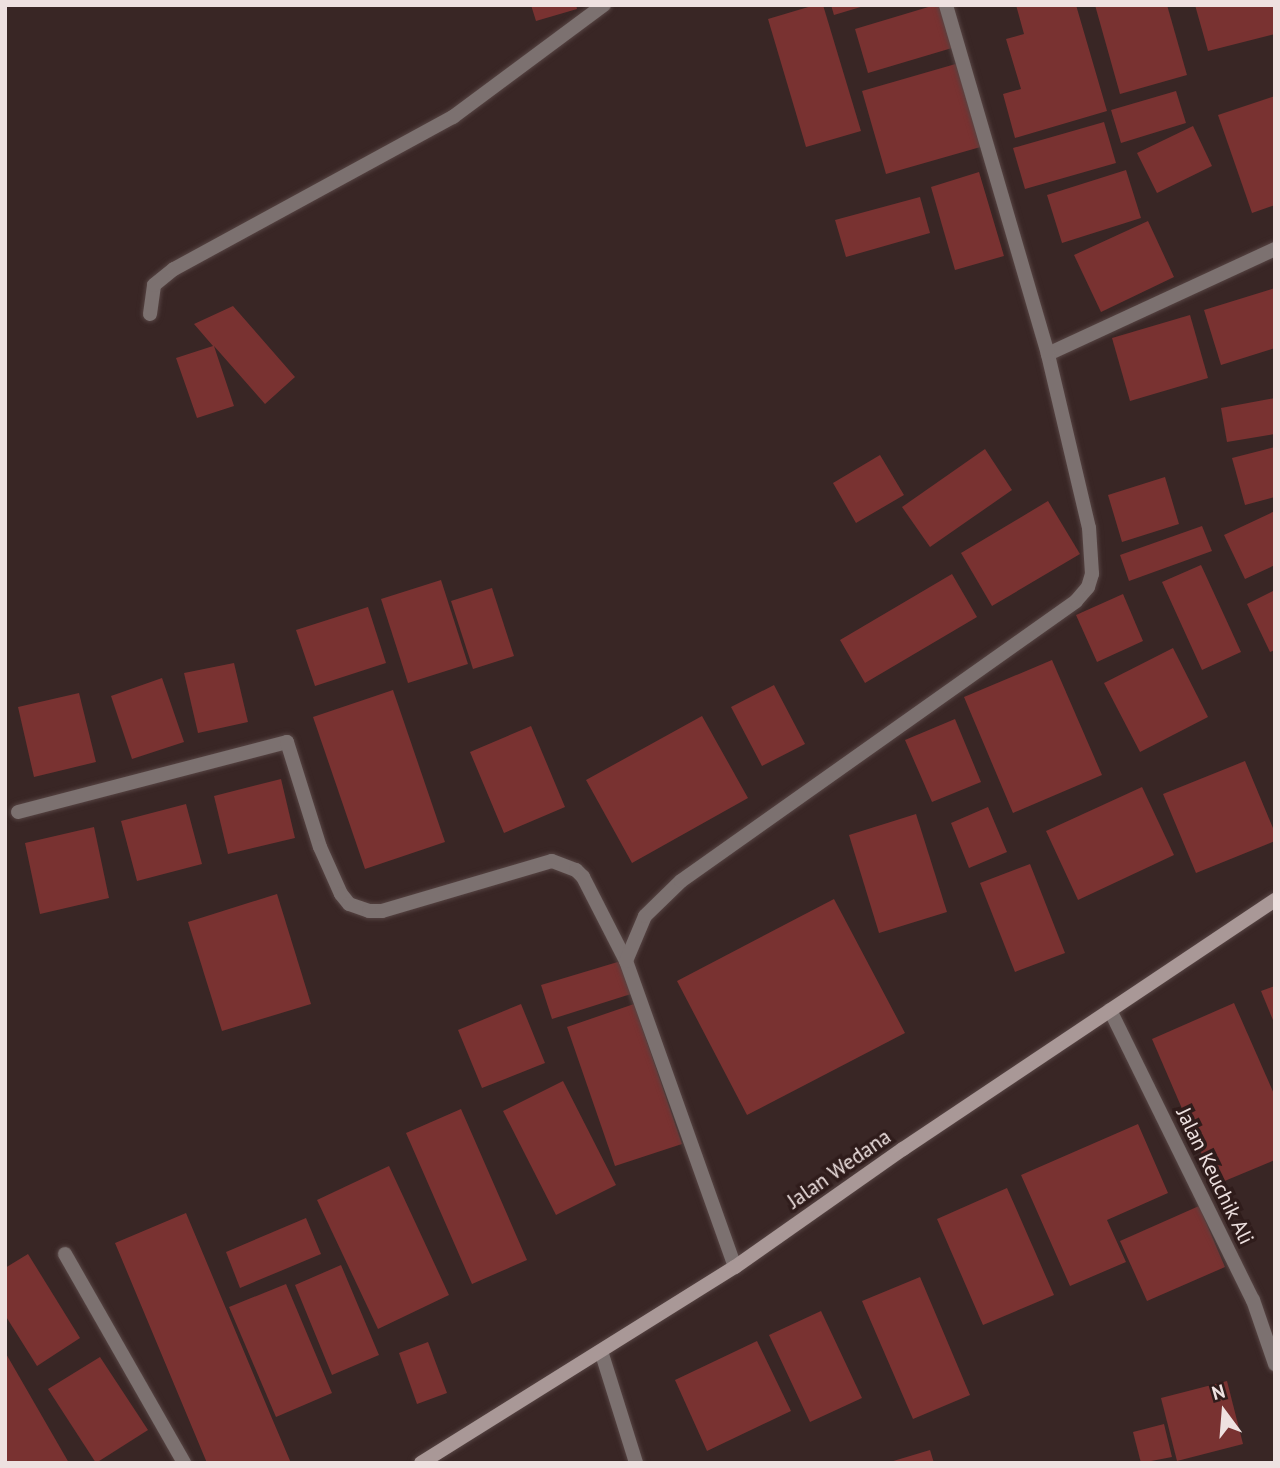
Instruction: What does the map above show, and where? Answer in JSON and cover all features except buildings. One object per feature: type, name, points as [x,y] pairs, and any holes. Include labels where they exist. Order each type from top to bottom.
[{"type":"street","points":[[150,314],[154,285],[174,268],[453,117],[604,5]]},
{"type":"street","points":[[626,961],[645,916],[681,881],[972,672],[1076,601],[1088,587],[1093,556],[1089,528],[1048,354],[946,5]]},
{"type":"street","points":[[1048,354],[1275,249]]},
{"type":"street","points":[[18,812],[286,742],[320,847],[341,894],[349,904],[369,911],[382,911],[552,861],[576,870],[583,877],[626,961],[735,1267]]},
{"type":"street","name":"Jalan Wedana","points":[[421,1463],[735,1267],[1275,900]]},
{"type":"street","name":"Jalan Keuchik Ali","points":[[1110,1010],[1253,1300],[1275,1364]]},
{"type":"street","points":[[65,1254],[184,1463]]},
{"type":"street","points":[[601,1351],[636,1463]]}]
